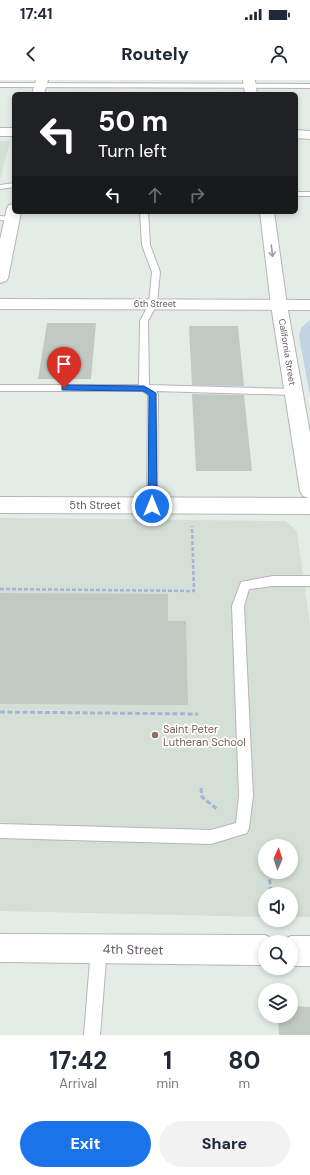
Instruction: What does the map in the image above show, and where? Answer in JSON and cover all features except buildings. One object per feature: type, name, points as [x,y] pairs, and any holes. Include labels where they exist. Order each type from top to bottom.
[{"type":"street","points":[[0,132],[12,132]]},
{"type":"street","points":[[298,134],[310,134]]},
{"type":"street","name":"California Street","points":[[267,214],[279,305],[310,491]]},
{"type":"street","points":[[0,278],[9,215]]},
{"type":"street","name":"6th Street","points":[[0,304],[310,305]]},
{"type":"street","name":"5th Street","points":[[0,505],[310,506]]},
{"type":"street","name":"4th Street","points":[[0,948],[258,950]]},
{"type":"street","points":[[298,951],[310,951]]},
{"type":"lane","points":[[0,84],[40,86],[151,83],[250,87],[310,86]]},
{"type":"lane","points":[[0,187],[12,185]]},
{"type":"lane","points":[[298,194],[310,194]]},
{"type":"lane","points":[[144,214],[146,244],[156,272],[153,304],[144,321],[144,388]]},
{"type":"lane","points":[[0,388],[144,388],[293,392]]},
{"type":"lane","points":[[144,388],[153,394],[152,506]]},
{"type":"lane","points":[[0,831],[211,836],[242,828],[246,796],[238,606],[245,585],[273,582],[310,581]]},
{"type":"lane","points":[[92,1035],[99,948]]},
{"type":"path","points":[[0,588],[194,591],[192,525]]},
{"type":"path","points":[[0,712],[198,714]]},
{"type":"path","points":[[201,788],[202,797],[217,809]]},
{"type":"shaded area","points":[[0,141],[10,141],[0,180]]},
{"type":"shaded area","points":[[310,320],[310,396],[299,336],[301,328]]},
{"type":"shaded area","name":"Saint Peter Lutheran School","points":[[0,518],[285,521],[297,531],[310,625],[310,917],[298,917],[298,887],[258,887],[258,917],[0,911]]},
{"type":"place","name":"Saint Peter Lutheran School","points":[[155,735]]},
{"type":"route","points":[[64,388],[144,388],[153,394],[152,506]]}]
